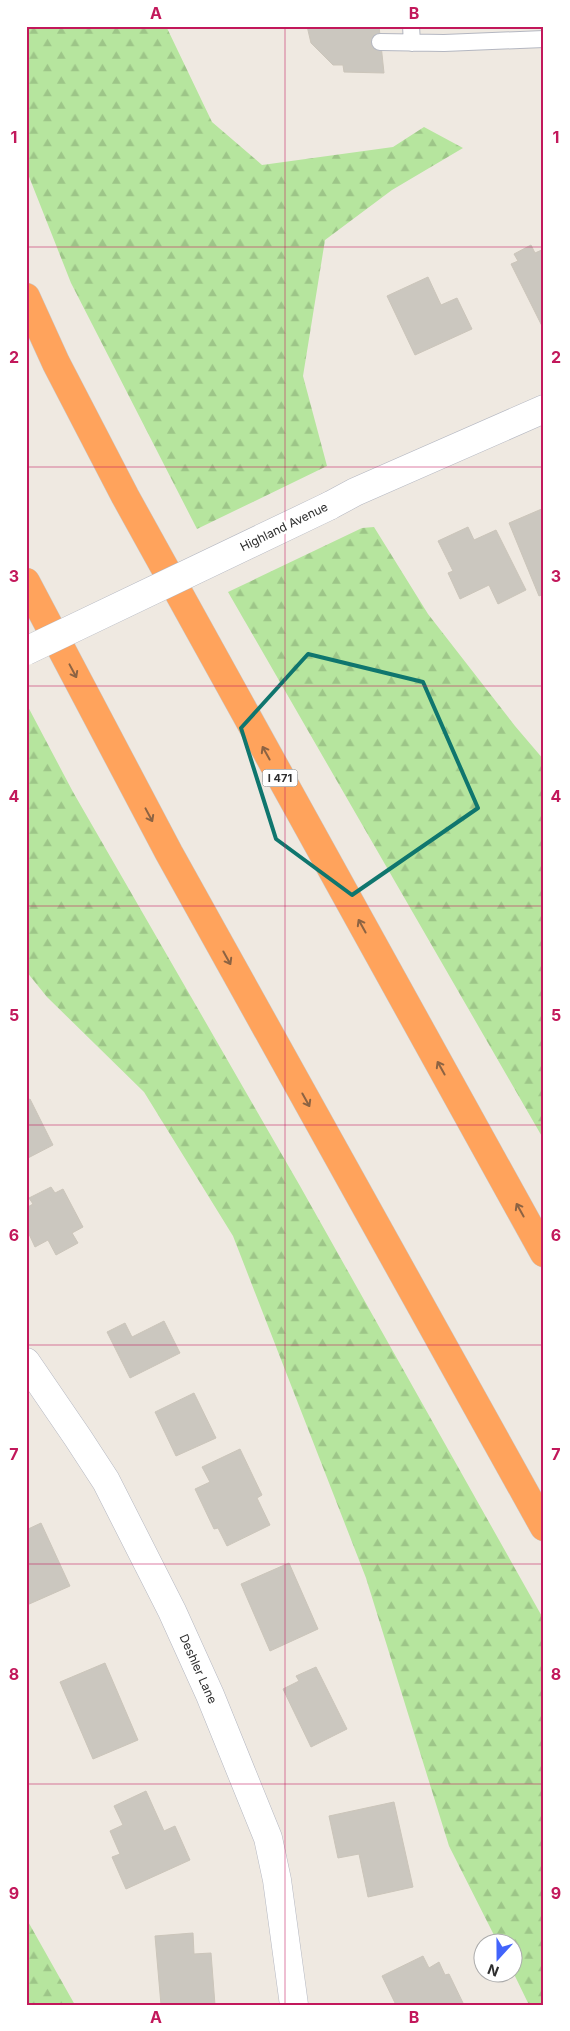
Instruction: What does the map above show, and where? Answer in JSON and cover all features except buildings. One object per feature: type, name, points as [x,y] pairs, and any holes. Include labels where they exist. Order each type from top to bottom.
[{"type":"highway","name":"I 471","points":[[26,297],[56,363],[125,496],[544,1253]]},
{"type":"highway","points":[[26,582],[169,852],[544,1527]]},
{"type":"street","name":"Highland Avenue","points":[[26,651],[329,506],[544,409]]},
{"type":"street","name":"Deshler Lane","points":[[26,1362],[106,1481],[172,1612],[210,1695],[268,1838],[277,1880],[294,2005]]},
{"type":"lane","points":[[380,42],[411,34],[544,38]]},
{"type":"highlighted area","points":[[308,654],[423,682],[478,808],[352,895],[276,839],[241,728]]},
{"type":"green space","points":[[26,26],[166,26],[212,122],[262,165],[393,147],[424,127],[463,148],[392,190],[325,240],[303,376],[327,466],[197,529],[71,283],[26,169]]},
{"type":"green space","points":[[374,527],[428,614],[515,726],[544,760],[544,1140],[228,592],[362,528]]},
{"type":"green space","points":[[26,703],[73,792],[300,1186],[544,1620],[544,2005],[529,2005],[519,1984],[522,1984],[522,1934],[493,1934],[449,1846],[366,1578],[233,1236],[144,1092],[47,997],[26,971]]},
{"type":"green space","points":[[26,1918],[75,2005],[26,2005]]}]
